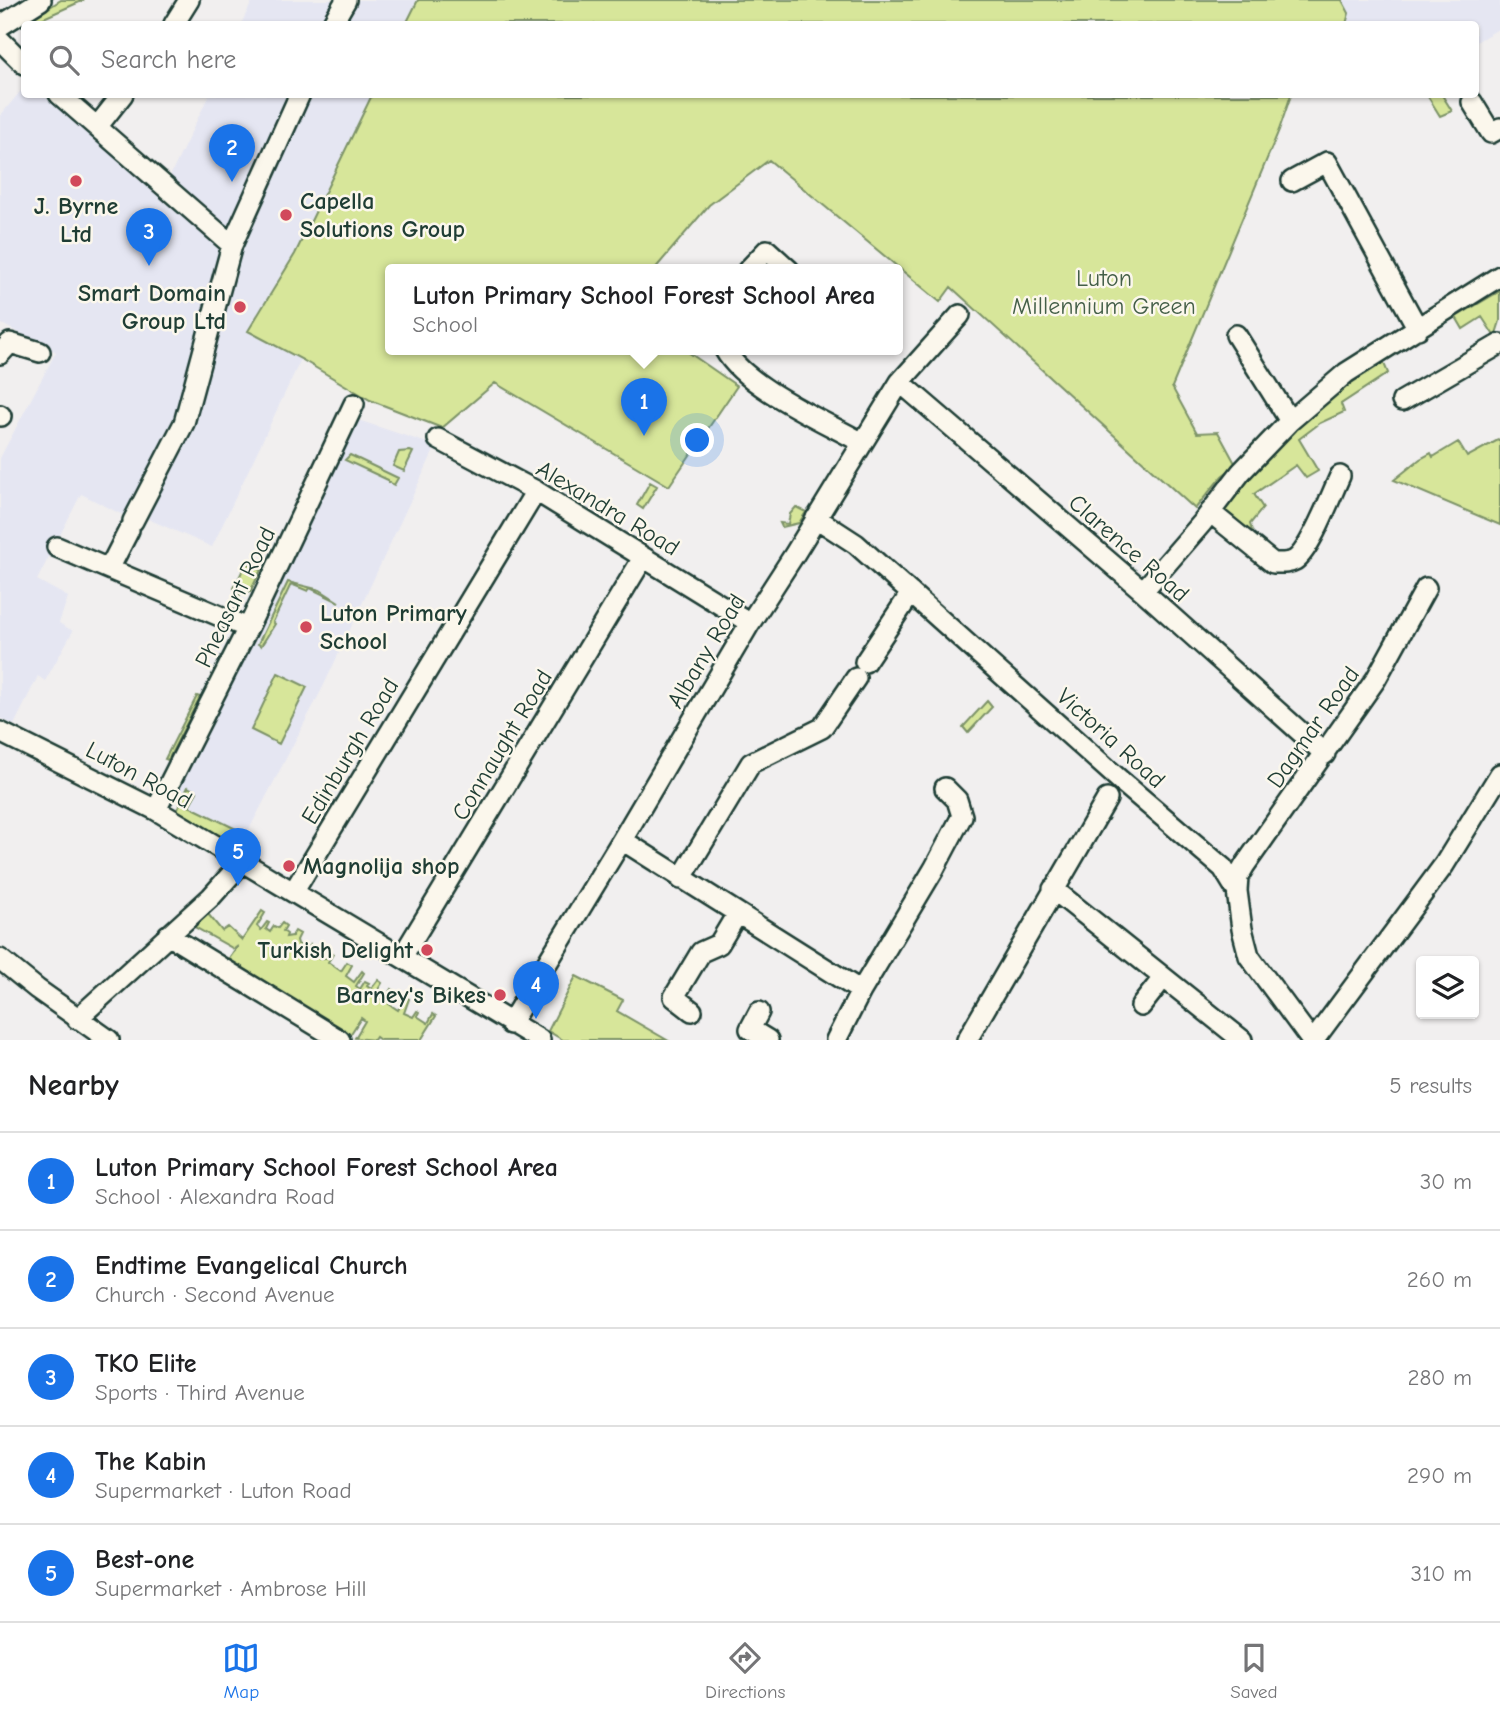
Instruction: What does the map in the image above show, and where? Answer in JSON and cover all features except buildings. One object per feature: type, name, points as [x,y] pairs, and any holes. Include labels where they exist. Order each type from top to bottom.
[{"type":"street","points":[[0,26],[41,0]]},
{"type":"street","points":[[176,21],[188,0]]},
{"type":"street","points":[[334,21],[346,0]]},
{"type":"street","points":[[0,40],[21,61]]},
{"type":"street","points":[[64,98],[232,245]]},
{"type":"street","points":[[97,127],[120,98]]},
{"type":"street","points":[[109,569],[184,424],[232,245],[298,98]]},
{"type":"street","points":[[1472,102],[1491,133],[1500,128]]},
{"type":"street","points":[[1292,181],[1327,162],[1418,328]]},
{"type":"street","points":[[753,264],[766,250],[782,264]]},
{"type":"street","points":[[1143,592],[1241,472],[1290,421],[1346,373],[1500,276]]},
{"type":"street","name":"Albany Road","points":[[510,1024],[861,442],[900,382],[960,315]]},
{"type":"street","points":[[1236,335],[1290,421]]},
{"type":"street","points":[[0,354],[10,343],[40,352]]},
{"type":"street","points":[[1402,401],[1500,344]]},
{"type":"street","points":[[728,355],[731,361],[767,389],[861,442]]},
{"type":"street","name":"Clarence Road","points":[[900,382],[1325,754]]},
{"type":"street","name":"Pheasant Road","points":[[156,810],[354,404]]},
{"type":"street","name":"Alexandra Road","points":[[438,439],[536,491],[750,623]]},
{"type":"street","points":[[1210,512],[1273,563],[1285,564],[1296,559],[1310,539],[1340,476]]},
{"type":"street","name":"Edinburgh Road","points":[[294,891],[536,491]]},
{"type":"street","name":"Victoria Road","points":[[816,518],[856,544],[1121,781],[1223,868],[1237,891],[1242,929],[1250,956],[1312,1040]]},
{"type":"street","points":[[57,547],[247,628]]},
{"type":"street","name":"Connaught Road","points":[[402,957],[643,558]]},
{"type":"street","name":"Dagmar Road","points":[[1237,891],[1238,877],[1245,865],[1377,680],[1426,588]]},
{"type":"street","points":[[681,879],[751,763],[822,727],[911,593]]},
{"type":"street","name":"Luton Road","points":[[0,732],[156,810],[540,1040]]},
{"type":"street","points":[[1312,1040],[1444,865],[1500,774]]},
{"type":"street","points":[[836,1040],[861,991],[934,869],[961,816],[957,800],[945,788]]},
{"type":"street","points":[[967,1040],[1107,799]]},
{"type":"street","points":[[622,840],[861,991]]},
{"type":"street","points":[[77,1019],[211,897],[243,861]]},
{"type":"street","points":[[1053,889],[1242,1039]]},
{"type":"street","points":[[692,1010],[674,997],[701,952],[719,944],[737,914]]},
{"type":"street","points":[[168,935],[340,1040]]},
{"type":"street","points":[[0,959],[77,1019],[109,1040]]},
{"type":"street","points":[[1142,1006],[1163,978]]},
{"type":"street","points":[[759,1012],[750,1030],[768,1040]]},
{"type":"shaded area","points":[[253,0],[418,0],[408,21],[242,21]]},
{"type":"shaded area","points":[[1342,0],[1500,0],[1500,28],[1479,40],[1479,21],[1348,20]]},
{"type":"shaded area","points":[[21,91],[21,98],[47,98],[163,191],[208,98],[371,98],[295,254],[248,331],[301,359],[212,547],[148,519],[123,515],[81,494],[37,580],[68,597],[59,623],[73,631],[45,681],[38,676],[14,725],[0,718],[0,458],[56,352],[0,323],[0,116]]},
{"type":"shaded area","name":"Luton Primary School","points":[[361,421],[436,446],[323,687],[239,849],[176,812],[185,793],[178,790],[253,641],[356,422]]},
{"type":"green space","points":[[61,0],[84,0],[37,21],[34,17]]},
{"type":"green space","points":[[418,0],[1342,0],[1349,13],[1347,21],[408,21]]},
{"type":"green space","name":"Luton Millennium Green","points":[[371,98],[1290,98],[1172,387],[1197,433],[1218,432],[1236,465],[1222,476],[1195,509],[951,287],[940,302],[903,271],[903,264],[894,264],[769,160],[709,205],[659,264],[385,264],[385,355],[692,355],[737,386],[669,486],[495,383],[442,428],[370,400],[248,331],[295,254]]},
{"type":"green space","points":[[1429,98],[1444,98],[1452,111],[1440,116]]},
{"type":"green space","points":[[1500,291],[1500,321],[1495,337],[1482,317],[1463,329],[1456,317]]},
{"type":"green space","points":[[1383,361],[1388,373],[1341,404],[1344,412],[1320,423],[1299,439],[1318,471],[1306,478],[1296,465],[1254,494],[1263,508],[1250,524],[1254,537],[1224,511],[1264,462],[1307,417]]},
{"type":"green space","points":[[1500,439],[1500,525],[1394,480],[1420,459],[1431,453],[1433,457],[1458,442],[1467,457]]},
{"type":"green space","points":[[399,452],[413,452],[404,471],[393,466]]},
{"type":"green space","points":[[350,455],[398,478],[394,485],[345,460]]},
{"type":"green space","points":[[650,482],[657,486],[643,509],[637,505]]},
{"type":"green space","points":[[796,507],[806,512],[799,523],[782,527],[780,523],[788,524],[790,514]]},
{"type":"green space","points":[[246,563],[261,570],[250,592],[243,589],[238,598],[236,597],[239,591],[234,588]]},
{"type":"green space","points":[[288,582],[320,590],[339,602],[310,588],[308,591],[291,584],[273,622],[275,624],[261,646],[258,644]]},
{"type":"green space","points":[[278,673],[307,687],[279,744],[251,730]]},
{"type":"green space","points":[[197,696],[200,697],[168,760],[165,759]]},
{"type":"green space","points":[[987,701],[992,707],[968,733],[963,727]]},
{"type":"green space","points":[[188,787],[197,792],[189,806],[238,830],[230,844],[176,812]]},
{"type":"green space","points":[[262,911],[265,913],[257,926],[261,930],[267,922],[269,923],[266,929],[270,932],[274,926],[278,928],[282,923],[286,926],[283,931],[287,934],[286,937],[292,936],[295,931],[300,934],[298,944],[307,949],[310,945],[310,949],[318,953],[324,949],[319,958],[327,958],[330,952],[333,954],[328,962],[341,971],[347,962],[352,965],[346,976],[354,982],[362,971],[364,973],[356,986],[360,989],[365,981],[371,989],[378,980],[382,983],[375,995],[384,1001],[391,989],[396,992],[389,1004],[398,1010],[406,997],[409,999],[404,1013],[413,1017],[417,1011],[417,1016],[428,1023],[433,1014],[436,1016],[421,1040],[355,1038],[365,1021],[361,1018],[350,1035],[229,959],[238,946],[234,949],[193,926],[208,914],[222,931],[228,927],[242,940]]},
{"type":"green space","points":[[576,976],[623,1000],[617,1011],[667,1040],[563,1040],[548,1031]]},
{"type":"place","name":"J. Byrne Ltd","points":[[76,181]]},
{"type":"place","name":"Endtime Evangelical Church","points":[[232,182]]},
{"type":"place","name":"Capella Solutions Group","points":[[286,215]]},
{"type":"place","name":"TKO Elite","points":[[149,266]]},
{"type":"place","name":"Smart Domain Group Ltd","points":[[240,307]]},
{"type":"place","name":"Luton Primary School Forest School Area","points":[[644,436]]},
{"type":"place","name":"Luton Primary School","points":[[306,627]]},
{"type":"place","name":"Magnolija shop","points":[[289,866]]},
{"type":"place","name":"Best-one","points":[[238,886]]},
{"type":"place","name":"Turkish Delight","points":[[427,950]]},
{"type":"place","name":"Barney's Bikes","points":[[500,995]]},
{"type":"place","name":"The Kabin","points":[[536,1019]]}]
